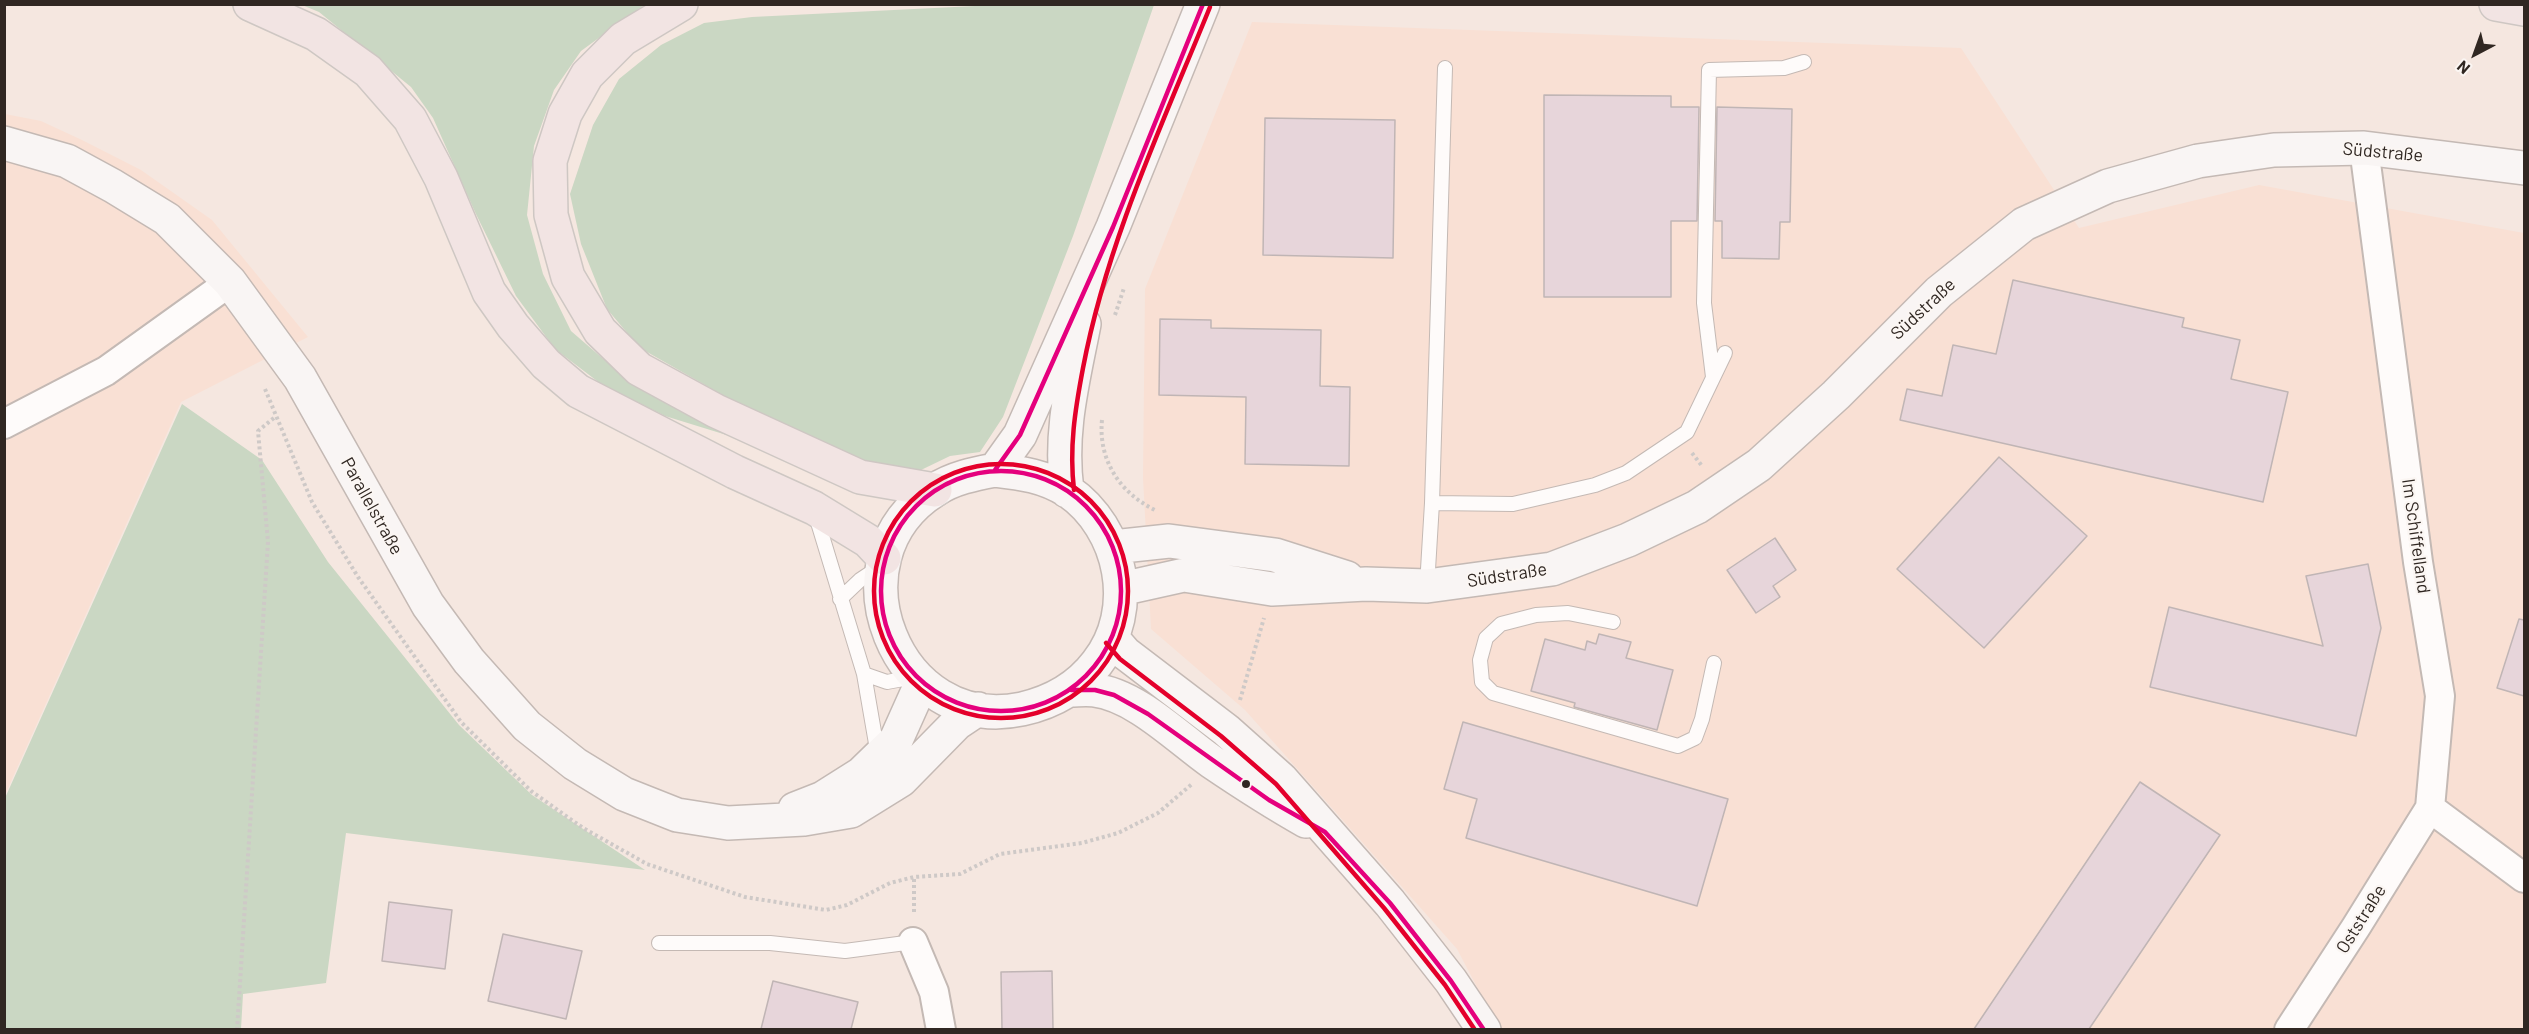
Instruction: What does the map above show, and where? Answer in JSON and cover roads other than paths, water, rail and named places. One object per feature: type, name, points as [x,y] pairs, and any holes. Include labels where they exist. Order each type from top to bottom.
[{"type":"highway","points":[[250,4],[316,34],[368,71],[410,119],[441,178],[489,292],[513,326],[546,364],[578,391],[708,458],[814,508],[868,541],[883,562]]},
{"type":"highway","points":[[681,4],[623,39],[587,75],[565,114],[550,161],[551,215],[568,278],[600,331],[639,369],[716,411],[860,477],[934,490]]},
{"type":"highway","points":[[2496,4],[2524,9]]},
{"type":"street","points":[[995,470],[1020,435],[1113,227],[1199,15]]},
{"type":"street","name":"Parallelstraße","points":[[4,143],[67,161],[113,186],[166,219],[230,282],[300,378],[428,605],[469,661],[527,726],[575,764],[624,794],[677,815],[728,823],[804,819],[851,811],[901,780],[957,723],[978,710]]},
{"type":"street","name":"Südstraße","points":[[1121,588],[1184,575],[1272,589],[1366,584],[1427,586],[1552,569],[1628,540],[1697,507],[1759,465],[1836,395],[1938,292],[2024,224],[2108,186],[2198,161],[2274,150],[2364,148],[2524,168]]},
{"type":"street","name":"Im Schiffelland","points":[[2364,148],[2418,562],[2440,696],[2430,808]]},
{"type":"street","points":[[1068,491],[1063,461],[1065,423],[1085,317],[1113,227]]},
{"type":"street","points":[[4,424],[106,371],[230,282]]},
{"type":"street","points":[[995,470],[1033,475],[1068,491],[1095,515],[1113,547],[1121,588],[1118,619],[1112,638],[1088,675],[1071,690],[1042,704],[1010,711],[978,710],[948,700],[920,679],[901,658],[886,629],[880,598],[883,562],[895,532],[912,508],[934,490],[963,476],[995,470]]},
{"type":"street","name":"Südstraße","points":[[1113,547],[1169,540],[1275,555],[1366,584]]},
{"type":"street","points":[[1112,638],[1125,653],[1164,685],[1226,730],[1281,779],[1390,903],[1484,1029]]},
{"type":"street","name":"Parallelstraße","points":[[766,821],[823,798],[861,774],[896,740],[920,679]]},
{"type":"street","points":[[1071,690],[1095,690],[1114,695],[1148,714],[1269,800],[1326,832]]},
{"type":"street","points":[[2430,808],[2524,878]]},
{"type":"street","name":"Oststraße","points":[[2289,1029],[2430,808]]},
{"type":"street","points":[[913,942],[934,992],[941,1029]]},
{"type":"lane","points":[[1713,377],[1704,303],[1709,70],[1784,68],[1804,62]]},
{"type":"lane","points":[[1427,586],[1432,503],[1445,68]]},
{"type":"lane","points":[[1432,503],[1513,504],[1595,484],[1626,473],[1687,432],[1725,353]]},
{"type":"lane","points":[[814,508],[864,674],[879,757]]},
{"type":"lane","points":[[840,599],[883,562]]},
{"type":"lane","points":[[1613,622],[1568,614],[1536,615],[1501,624],[1486,638],[1480,660],[1482,682],[1492,693],[1678,746],[1695,738],[1702,719],[1714,663]]},
{"type":"lane","points":[[864,674],[887,682],[920,679]]},
{"type":"lane","points":[[659,943],[770,943],[845,951],[913,942]]}]
